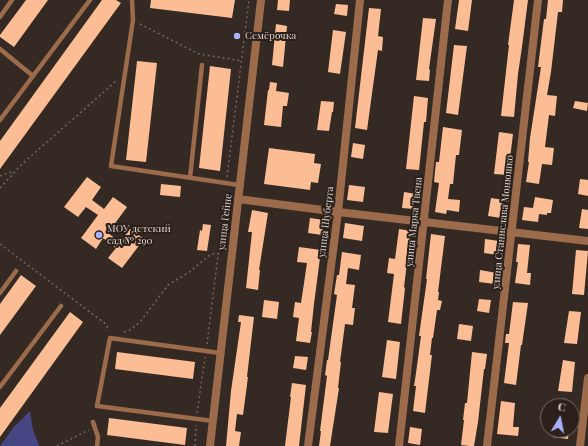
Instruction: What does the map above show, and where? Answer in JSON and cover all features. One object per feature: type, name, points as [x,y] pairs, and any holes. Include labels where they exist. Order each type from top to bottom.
[{"type":"street","name":"улица Гейне","points":[[210,446],[261,0]]},
{"type":"street","name":"улица Шуберта","points":[[308,446],[338,212],[360,0]]},
{"type":"street","name":"улица Марка Твена","points":[[399,446],[448,0]]},
{"type":"street","name":"улица Станислава Монюшко","points":[[488,446],[538,0]]},
{"type":"street","points":[[238,199],[588,241]]},
{"type":"street","points":[[580,446],[588,378]]},
{"type":"lane","points":[[0,17],[12,0]]},
{"type":"lane","points":[[0,120],[90,0]]},
{"type":"lane","points":[[132,0],[133,20],[111,166],[239,185]]},
{"type":"lane","points":[[0,49],[33,76]]},
{"type":"lane","points":[[190,178],[202,65]]},
{"type":"lane","points":[[0,292],[16,271]]},
{"type":"lane","points":[[0,387],[61,306]]},
{"type":"lane","points":[[213,421],[97,406],[110,338],[220,353]]},
{"type":"lane","points":[[93,422],[98,437],[97,446]]},
{"type":"path","name":"улица Гейне","points":[[195,446],[196,419],[206,351],[249,0]]},
{"type":"path","points":[[133,20],[199,54],[242,61]]},
{"type":"path","points":[[0,188],[16,170],[119,78]]},
{"type":"path","points":[[0,176],[16,170]]},
{"type":"path","points":[[0,244],[107,325],[110,338]]},
{"type":"path","points":[[124,332],[130,330],[140,322],[168,285],[188,273],[211,254],[218,254]]},
{"type":"path","points":[[57,446],[89,431],[93,422]]},
{"type":"shaded area","points":[[30,411],[33,430],[39,446],[0,446],[13,428]]},
{"type":"building","points":[[26,0],[48,0],[14,47],[0,37],[0,35]]},
{"type":"building","points":[[102,0],[116,0],[121,3],[0,169],[0,141]]},
{"type":"building","points":[[151,0],[235,0],[232,18],[150,8]]},
{"type":"building","points":[[278,0],[290,0],[289,11],[277,10]]},
{"type":"building","points":[[459,0],[472,0],[468,31],[455,29]]},
{"type":"building","points":[[514,0],[528,0],[514,117],[501,116]]},
{"type":"building","points":[[548,0],[563,0],[562,12],[558,12],[547,95],[557,96],[555,116],[549,115],[545,147],[554,148],[552,165],[542,164],[539,184],[526,182],[530,138],[541,67],[538,67]]},
{"type":"building","points":[[336,4],[348,5],[347,16],[334,14]]},
{"type":"building","points":[[369,8],[381,9],[378,36],[383,37],[382,51],[378,50],[367,130],[355,128]]},
{"type":"building","points":[[423,18],[436,19],[429,69],[429,81],[416,80]]},
{"type":"building","points":[[276,24],[287,26],[283,67],[272,65]]},
{"type":"building","points":[[333,30],[346,32],[340,74],[328,72]]},
{"type":"building","points":[[454,45],[467,46],[458,115],[446,113]]},
{"type":"building","points":[[137,61],[157,63],[146,162],[126,160]]},
{"type":"building","points":[[210,66],[231,69],[220,171],[199,168]]},
{"type":"building","points":[[270,82],[277,83],[276,91],[289,93],[287,106],[283,106],[281,127],[264,125]]},
{"type":"building","points":[[414,96],[428,98],[419,170],[406,169]]},
{"type":"building","points":[[321,101],[334,102],[329,131],[317,130]]},
{"type":"building","points":[[575,101],[588,103],[587,111],[573,108]]},
{"type":"building","points":[[443,127],[462,130],[459,155],[456,155],[453,184],[450,184],[448,199],[460,200],[459,212],[447,210],[446,214],[435,212],[439,183],[434,182],[436,162],[439,162]]},
{"type":"building","points":[[499,132],[513,134],[508,175],[494,174]]},
{"type":"building","points":[[353,143],[365,145],[363,159],[351,157]]},
{"type":"building","points":[[269,148],[315,154],[314,163],[321,164],[318,183],[311,182],[310,190],[264,184]]},
{"type":"building","points":[[87,177],[101,187],[92,200],[104,209],[113,197],[127,207],[108,233],[120,242],[130,229],[144,239],[122,268],[108,258],[116,248],[110,243],[103,238],[96,249],[81,238],[98,215],[86,207],[78,217],[64,207]]},
{"type":"building","points":[[580,179],[588,180],[588,196],[578,194]]},
{"type":"building","points":[[161,184],[181,186],[180,197],[160,195]]},
{"type":"building","points":[[349,185],[365,187],[363,202],[347,200]]},
{"type":"building","points":[[404,192],[416,194],[414,209],[402,208]]},
{"type":"building","points":[[535,197],[553,200],[551,213],[547,213],[547,215],[539,214],[538,222],[522,220],[524,207],[533,208]]},
{"type":"building","points":[[491,198],[504,200],[501,218],[488,216]]},
{"type":"building","points":[[582,209],[588,210],[588,229],[579,228]]},
{"type":"building","points":[[252,210],[268,213],[259,270],[258,290],[246,288],[252,232],[248,232]]},
{"type":"building","points":[[310,218],[324,220],[322,235],[308,233]]},
{"type":"building","points":[[345,223],[364,226],[362,241],[343,238]]},
{"type":"building","points":[[203,224],[211,225],[207,251],[197,250],[200,230],[202,231]]},
{"type":"building","points":[[399,229],[411,231],[401,324],[388,322],[394,274],[387,273],[389,258],[395,259]]},
{"type":"building","points":[[431,234],[445,236],[438,292],[438,300],[442,301],[440,310],[437,310],[432,338],[430,355],[432,355],[425,413],[413,411],[416,386],[414,386],[421,336],[419,336],[427,279]]},
{"type":"building","points":[[485,239],[499,241],[498,255],[484,253]]},
{"type":"building","points":[[518,244],[530,245],[527,273],[531,273],[530,285],[515,283],[518,262],[516,262]]},
{"type":"building","points":[[299,247],[321,250],[310,343],[296,341],[299,318],[293,317],[295,302],[301,303],[307,263],[297,262]]},
{"type":"building","points":[[576,250],[588,251],[584,295],[572,294]]},
{"type":"building","points":[[342,252],[361,255],[359,270],[348,268],[346,284],[355,285],[352,308],[355,308],[353,325],[345,324],[340,362],[339,388],[330,446],[319,446],[327,376],[325,375],[337,295],[334,294],[337,275],[339,275]]},
{"type":"building","points":[[480,270],[497,273],[495,284],[479,282]]},
{"type":"building","points":[[21,275],[36,286],[0,335],[0,304]]},
{"type":"building","points":[[479,299],[491,300],[489,313],[477,311]]},
{"type":"building","points":[[264,300],[279,302],[277,319],[262,317]]},
{"type":"building","points":[[513,302],[528,303],[516,385],[504,383],[509,343],[505,343],[506,334],[509,334]]},
{"type":"building","points":[[569,311],[581,312],[577,344],[564,343]]},
{"type":"building","points":[[70,312],[83,322],[0,437],[0,408]]},
{"type":"building","points":[[239,315],[254,317],[243,415],[237,414],[235,431],[241,432],[239,446],[226,446],[231,391],[241,322],[238,322]]},
{"type":"building","points":[[459,324],[473,326],[471,341],[457,339]]},
{"type":"building","points":[[387,340],[400,342],[396,379],[382,377]]},
{"type":"building","points":[[117,352],[195,362],[193,379],[115,369]]},
{"type":"building","points":[[472,352],[487,354],[474,446],[469,446],[461,445]]},
{"type":"building","points":[[295,356],[308,357],[306,370],[293,368]]},
{"type":"building","points":[[563,360],[575,362],[572,392],[558,391]]},
{"type":"building","points":[[292,383],[306,385],[299,446],[285,446],[291,397]]},
{"type":"building","points":[[379,392],[393,394],[388,433],[374,432]]},
{"type":"building","points":[[501,401],[515,403],[513,427],[519,427],[518,436],[497,434]]},
{"type":"building","points":[[109,418],[187,428],[185,445],[107,435]]},
{"type":"building","points":[[410,427],[422,429],[420,445],[408,443]]},
{"type":"place","name":"Семёрочка","points":[[237,36]]},
{"type":"place","name":"МОУ детский сад № 290","points":[[99,235]]}]
